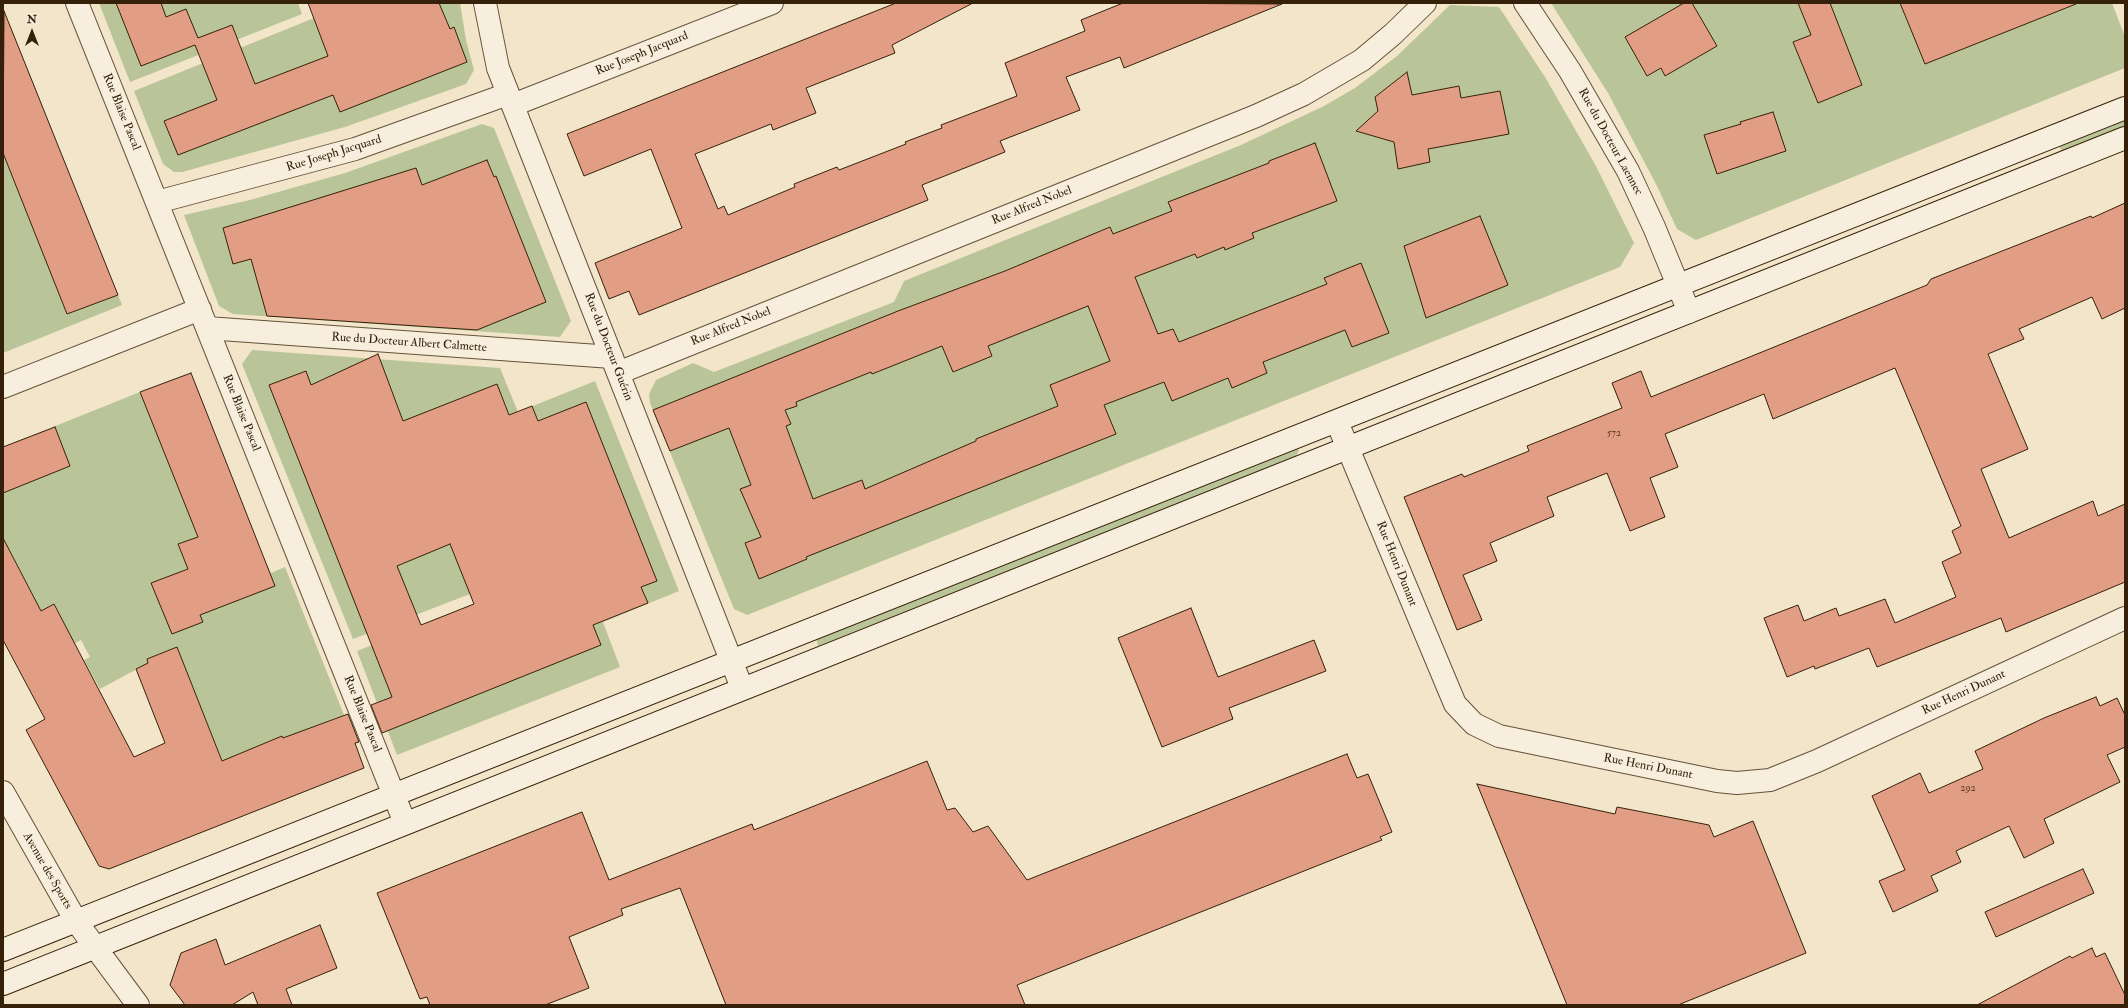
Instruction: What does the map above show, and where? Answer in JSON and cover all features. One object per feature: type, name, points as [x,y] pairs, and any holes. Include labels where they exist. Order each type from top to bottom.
[{"type":"street","name":"Rue Blaise Pascal","points":[[77,3],[405,823]]},
{"type":"street","name":"Rue du Docteur Guérin","points":[[485,3],[494,53],[510,99],[742,688]]},
{"type":"street","name":"Rue Joseph Jacquard","points":[[157,202],[355,150],[510,99],[772,3]]},
{"type":"street","name":"Rue Alfred Nobel","points":[[615,365],[1256,116],[1304,94],[1362,60],[1425,3]]},
{"type":"street","name":"Rue du Docteur Laennec","points":[[1525,3],[1570,71],[1614,145],[1640,197],[1688,312]]},
{"type":"street","points":[[3,950],[1337,422],[2125,108]]},
{"type":"street","points":[[3,984],[742,688],[2125,138]]},
{"type":"street","name":"Rue du Docteur Albert Calmette","points":[[3,387],[204,319],[615,365]]},
{"type":"street","name":"Rue Henri Dunant","points":[[1337,422],[1455,704],[1474,724],[1499,736],[1717,781],[1737,783],[1770,780],[1817,762],[2125,618]]},
{"type":"street","name":"Avenue des Sports","points":[[3,792],[76,921],[138,1005]]},
{"type":"green space","points":[[99,3],[298,3],[302,14],[130,82]]},
{"type":"green space","points":[[351,3],[460,3],[466,40],[474,70],[466,84],[345,127],[182,172],[174,172],[163,164],[134,91]]},
{"type":"green space","points":[[1551,3],[2112,3],[2125,37],[2125,68],[1696,240],[1677,229],[1657,186],[1608,93]]},
{"type":"green space","points":[[1450,5],[1499,7],[1545,77],[1596,166],[1634,243],[1620,267],[747,615],[734,609],[650,403],[649,394],[656,380],[693,363],[714,372],[894,302],[904,281],[1241,145],[1324,106],[1355,88],[1397,56]]},
{"type":"green space","points":[[2125,116],[2125,127],[2062,152],[2058,143]]},
{"type":"green space","points":[[482,124],[494,128],[571,321],[560,337],[233,314],[219,306],[184,215],[250,200],[345,173]]},
{"type":"green space","points":[[3,153],[67,314],[118,295],[122,305],[3,353]]},
{"type":"green space","points":[[252,350],[500,368],[518,412],[595,381],[679,591],[603,622],[620,667],[397,755],[357,651],[502,593],[470,594],[353,639],[242,364]]},
{"type":"green space","points":[[140,392],[198,537],[178,545],[217,584],[267,565],[271,573],[285,567],[344,715],[317,725],[286,748],[282,736],[226,771],[177,647],[147,659],[148,663],[100,689],[84,660],[90,657],[81,640],[72,645],[63,621],[54,604],[38,612],[26,582],[11,553],[3,557],[3,447]]},
{"type":"green space","points":[[1296,448],[1299,450],[1296,457],[818,646],[816,638]]},
{"type":"building","points":[[116,3],[161,3],[166,17],[186,9],[198,38],[232,25],[255,84],[328,56],[308,3],[439,3],[450,29],[454,27],[467,62],[340,112],[333,95],[178,155],[164,121],[217,100],[195,45],[141,66]]},
{"type":"building","points":[[896,3],[973,3],[892,45],[895,53],[806,88],[816,113],[773,130],[771,124],[695,154],[718,209],[724,206],[728,215],[795,187],[794,184],[837,167],[839,170],[906,144],[905,142],[942,128],[941,125],[1017,96],[1005,63],[1085,31],[1081,20],[1123,3],[1282,4],[1124,68],[1120,57],[1066,77],[1080,110],[1000,141],[1005,152],[922,185],[928,200],[639,315],[629,291],[609,299],[595,263],[682,228],[651,149],[584,176],[567,134]]},
{"type":"building","points":[[1684,3],[1692,3],[1717,46],[1665,76],[1661,68],[1647,76],[1625,37]]},
{"type":"building","points":[[1798,3],[1830,3],[1862,85],[1818,103],[1793,42],[1811,35]]},
{"type":"building","points":[[1900,3],[2075,3],[2076,4],[1925,64]]},
{"type":"building","points":[[4,11],[118,295],[67,314],[3,153]]},
{"type":"building","points":[[1407,72],[1412,95],[1459,86],[1461,98],[1500,91],[1509,134],[1428,149],[1430,162],[1398,169],[1394,142],[1356,131],[1378,111],[1375,97]]},
{"type":"building","points":[[1773,112],[1786,151],[1717,174],[1704,135],[1741,124],[1740,122]]},
{"type":"building","points":[[1315,143],[1337,201],[1252,233],[1254,238],[1225,250],[1224,247],[1197,258],[1195,254],[1135,277],[1158,334],[1173,329],[1179,342],[1327,284],[1324,278],[1361,263],[1389,333],[1352,347],[1345,330],[1263,362],[1267,373],[1232,388],[1228,378],[1172,401],[1164,382],[1104,405],[1116,434],[806,557],[807,559],[759,579],[745,543],[761,537],[740,489],[751,485],[729,428],[670,451],[653,410],[898,311],[1005,271],[1110,227],[1113,234],[1172,211],[1168,202],[1269,163],[1269,161]],"holes":[[[1088,306],[1110,361],[1050,385],[1058,406],[976,439],[976,441],[865,489],[862,480],[813,499],[786,426],[791,424],[785,410],[797,406],[796,402],[871,372],[872,374],[942,346],[953,372],[992,356],[988,346]]]},
{"type":"building","points":[[487,160],[494,177],[496,176],[546,302],[477,330],[267,316],[251,259],[233,264],[223,228],[416,168],[422,185]]},
{"type":"building","points":[[2125,203],[2125,308],[2102,319],[2092,297],[2019,329],[2024,339],[1988,354],[2028,449],[1981,469],[2009,538],[2093,501],[2098,516],[2125,504],[2125,582],[2006,632],[2001,618],[1877,667],[1869,648],[1815,669],[1814,666],[1787,677],[1764,618],[1798,605],[1804,621],[1836,608],[1839,616],[1885,599],[1895,623],[1956,597],[1942,562],[1961,553],[1952,531],[1961,526],[1895,368],[1773,419],[1764,394],[1665,434],[1678,467],[1650,478],[1665,517],[1630,531],[1607,473],[1547,497],[1554,516],[1490,543],[1497,561],[1463,575],[1482,620],[1457,630],[1404,497],[1462,474],[1464,477],[1529,451],[1527,446],[1622,408],[1612,383],[1641,371],[1651,397],[1927,285],[1931,279],[2091,216],[2092,218]]},
{"type":"building","points":[[1480,216],[1508,285],[1426,318],[1404,246]]},
{"type":"building","points":[[378,354],[403,421],[497,384],[509,415],[532,406],[538,421],[586,402],[657,581],[641,587],[648,603],[593,625],[601,645],[382,733],[371,705],[392,697],[269,385],[306,371],[311,385]],"holes":[[[450,544],[474,604],[421,625],[397,566]]]},
{"type":"building","points":[[191,373],[275,586],[200,615],[203,622],[172,634],[151,583],[188,569],[178,544],[198,537],[140,392]]},
{"type":"building","points":[[55,427],[70,466],[3,493],[3,447]]},
{"type":"building","points":[[3,538],[41,611],[54,604],[134,757],[165,743],[136,669],[148,663],[147,659],[177,647],[222,761],[282,736],[283,738],[348,714],[359,742],[355,743],[364,768],[109,869],[99,866],[26,730],[45,719],[3,640]]},
{"type":"building","points":[[1191,608],[1218,677],[1314,640],[1326,671],[1229,708],[1233,719],[1162,747],[1118,638]]},
{"type":"building","points":[[2096,697],[2100,706],[2117,698],[2125,715],[2125,747],[2107,755],[2120,782],[2044,819],[2054,843],[2024,858],[2009,826],[1956,851],[1961,862],[1931,876],[1938,891],[1893,912],[1879,881],[1905,870],[1872,796],[1920,773],[1929,793],[1983,769],[1975,751],[2044,718]]},
{"type":"building","points":[[1347,754],[1357,778],[1368,774],[1392,832],[1380,837],[1382,840],[1017,985],[1025,1005],[726,1005],[680,888],[621,909],[623,915],[569,937],[589,988],[545,1005],[430,1005],[427,997],[420,999],[377,893],[582,812],[609,880],[752,824],[754,830],[927,761],[947,810],[955,808],[973,832],[988,826],[1027,880]]},
{"type":"building","points":[[1477,784],[1615,814],[1617,807],[1709,825],[1714,837],[1753,821],[1806,953],[1678,1005],[1567,1005]]},
{"type":"building","points":[[2083,869],[2094,893],[1996,937],[1985,912]]},
{"type":"building","points":[[320,925],[337,968],[286,989],[292,1005],[258,1005],[253,992],[232,1005],[185,1005],[170,985],[181,953],[216,939],[225,965]]},
{"type":"building","points":[[2092,948],[2096,957],[2105,953],[2125,995],[2125,1005],[1977,1005],[2070,956],[2072,958]]}]
